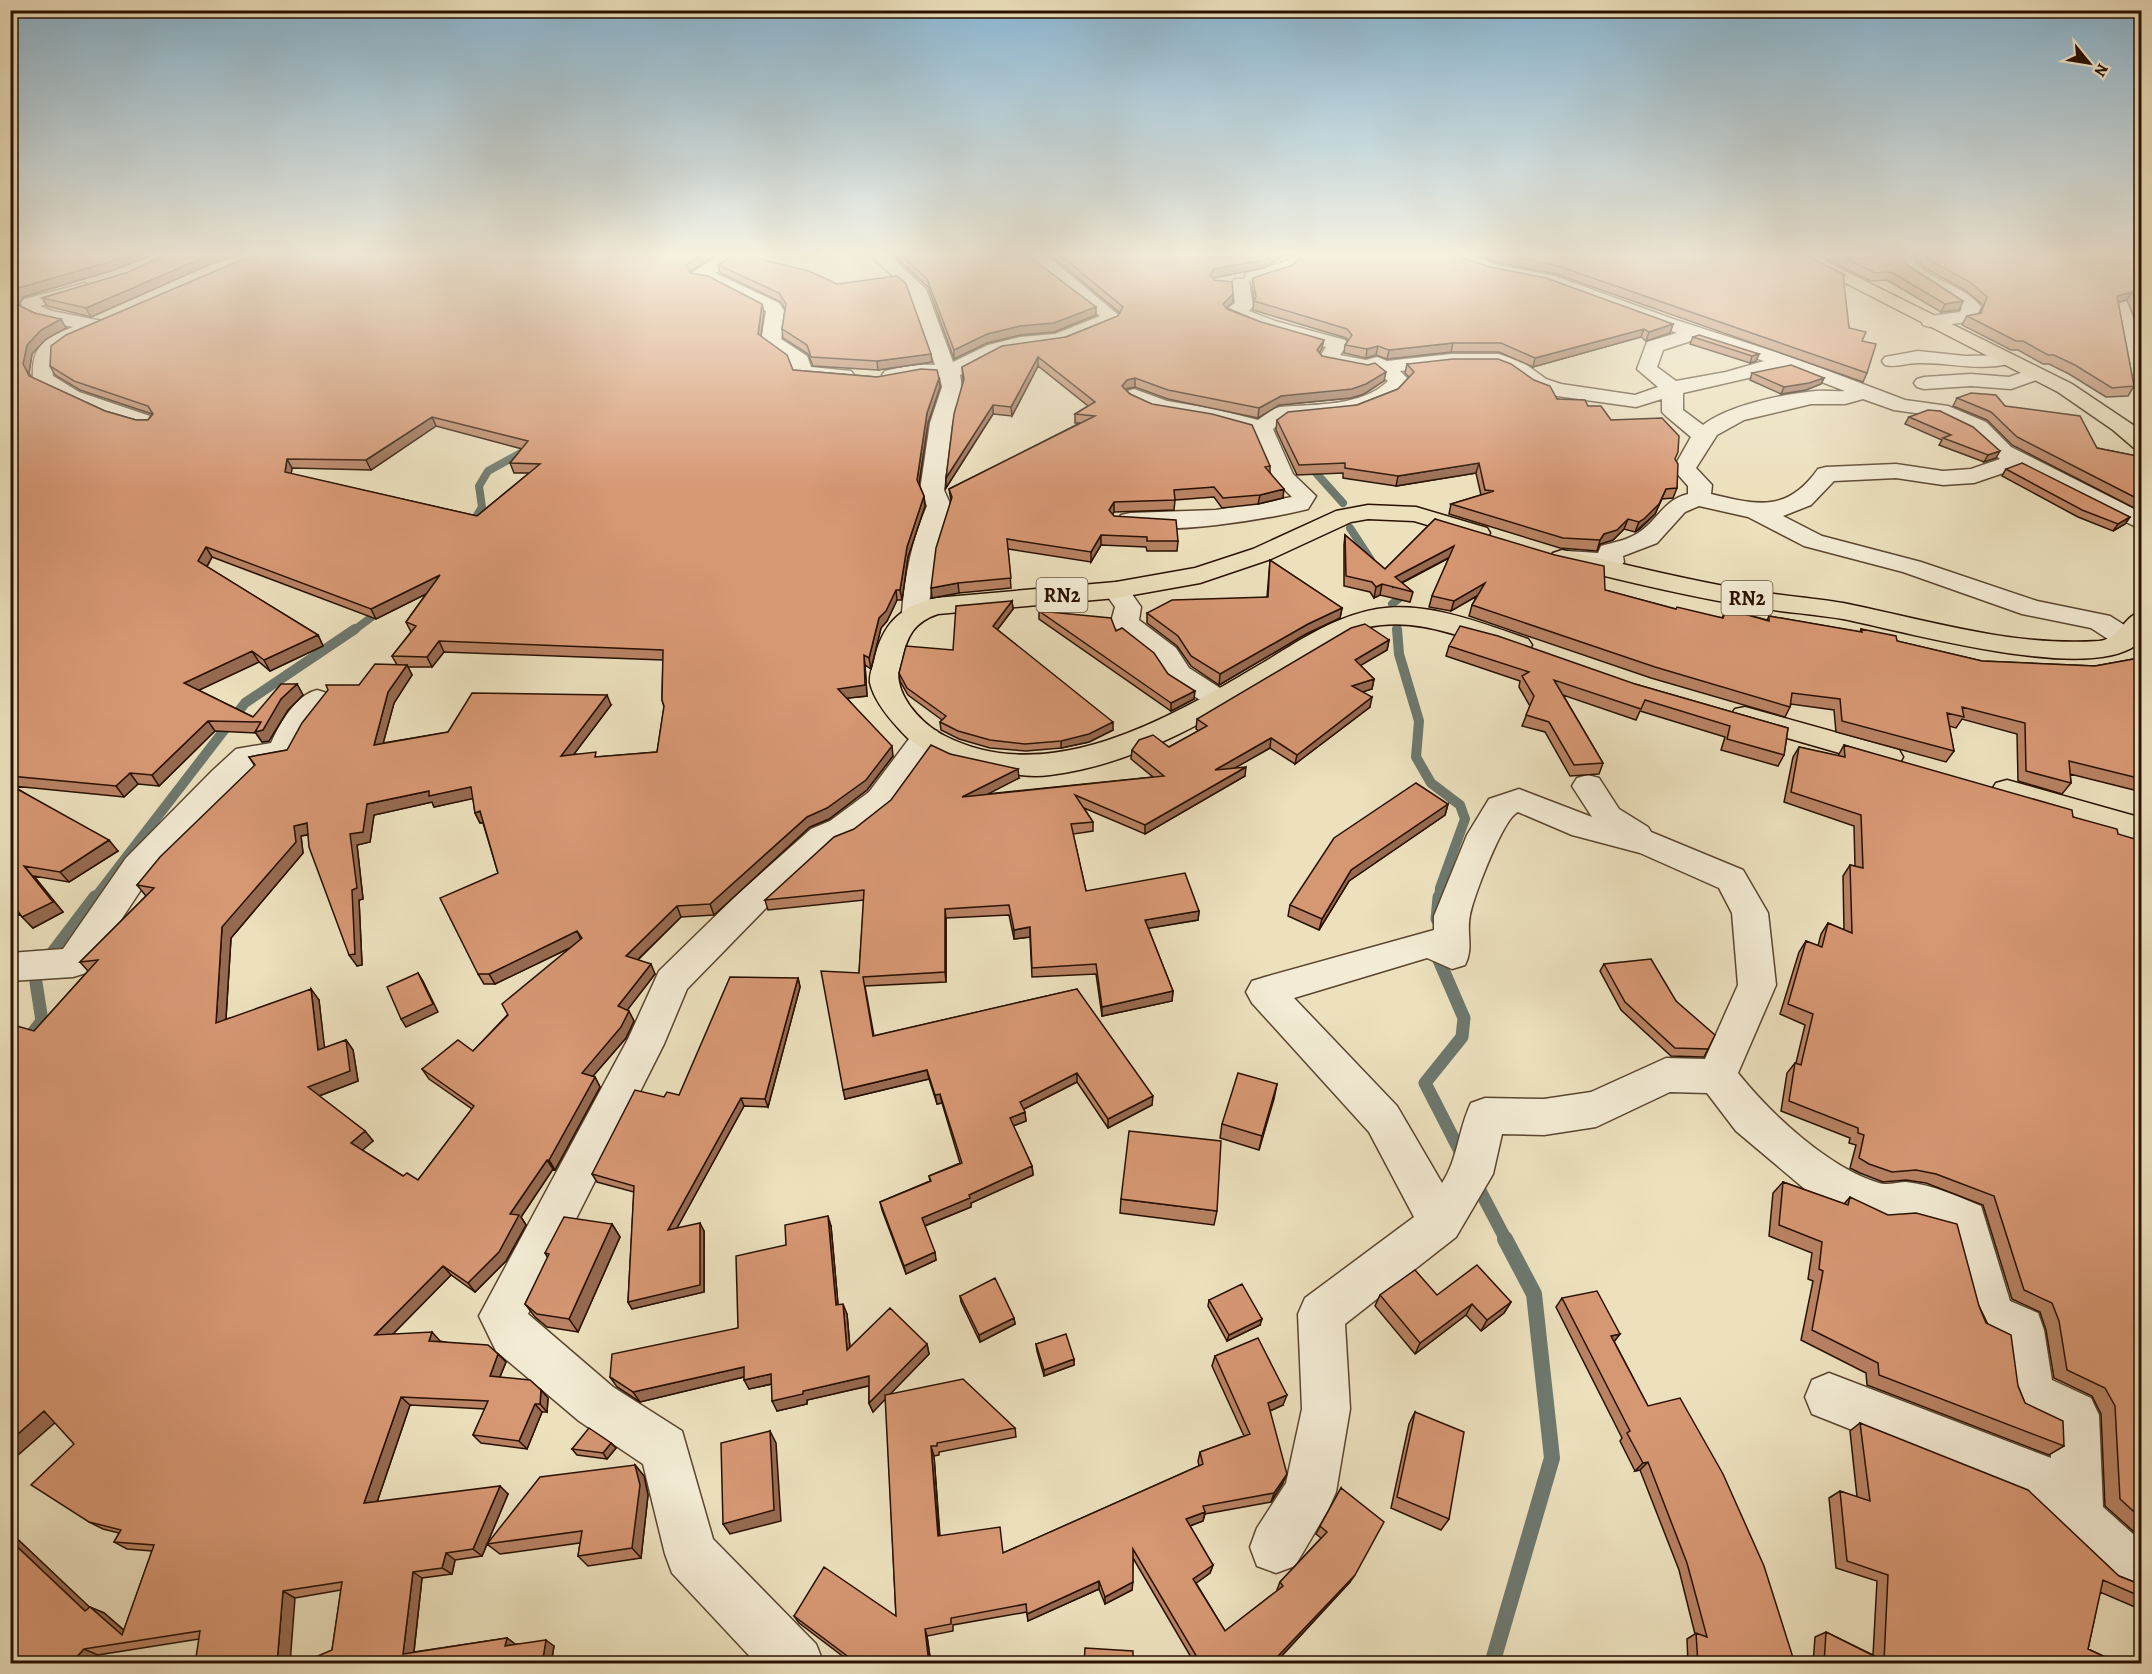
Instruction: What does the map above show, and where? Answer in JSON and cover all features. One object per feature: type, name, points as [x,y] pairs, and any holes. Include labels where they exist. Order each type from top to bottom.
[{"type":"highway","points":[[1952,332],[2065,388],[2142,443]]},
{"type":"highway","name":"RN2","points":[[915,612],[959,603],[1116,590],[1200,575],[1252,558],[1345,516],[1391,511],[1416,514],[1504,541]]},
{"type":"highway","name":"RN2","points":[[1549,554],[1752,599],[1841,611],[1970,639],[2027,648],[2106,649],[2134,629]]},
{"type":"highway","points":[[915,612],[897,629],[884,681],[899,711],[926,738],[962,754],[1019,766],[1076,761],[1179,723],[1221,701],[1338,629],[1359,621],[1393,615],[1419,616],[1458,625],[1548,655]]},
{"type":"highway","points":[[1719,709],[1913,765]]},
{"type":"highway","points":[[1982,784],[2142,830]]},
{"type":"street","points":[[77,332],[63,338],[46,350],[42,359],[44,379],[72,396],[145,422]]},
{"type":"street","points":[[773,332],[771,341],[800,360],[802,373],[872,377],[922,370],[949,372],[995,349],[1020,343],[1058,340],[1077,332]]},
{"type":"street","points":[[915,612],[919,568],[929,527],[939,506],[932,490],[941,423],[952,387],[949,372],[940,356],[932,332]]},
{"type":"street","points":[[1262,428],[1280,413],[1348,408],[1388,393],[1400,381],[1386,367],[1377,363],[1367,366],[1328,359],[1338,344],[1294,332]]},
{"type":"street","points":[[1672,388],[1647,369],[1654,346],[1697,333],[1790,363],[1901,406],[1941,410],[1978,427],[2003,452],[2142,523]]},
{"type":"street","points":[[1941,410],[1946,397],[1892,361],[1918,357],[1965,362],[2006,359]]},
{"type":"street","points":[[1386,367],[1483,358],[1499,360],[1517,367],[1539,383],[1575,394],[1636,401],[1672,388],[1790,363]]},
{"type":"street","points":[[1924,383],[1971,380],[2011,383],[2035,374]]},
{"type":"street","points":[[1672,388],[1673,412],[1703,436],[1684,469],[1700,485],[1700,499]]},
{"type":"street","points":[[1697,447],[1713,428],[1745,411],[1796,404],[1812,398],[1847,399],[1861,392]]},
{"type":"street","points":[[1134,395],[1162,407],[1214,415],[1262,428]]},
{"type":"street","points":[[1262,428],[1283,477],[1318,512],[1345,516]]},
{"type":"street","points":[[1549,554],[1611,562],[1610,551],[1624,549],[1652,535],[1675,506],[1687,500],[1700,499],[1770,511],[1803,500],[1818,489],[1826,474],[1896,471],[1943,478],[1974,476],[2020,460]]},
{"type":"street","points":[[1123,519],[1170,520],[1254,515],[1300,504],[1304,496]]},
{"type":"street","points":[[1749,508],[1813,541],[1912,567],[2031,608],[2134,629]]},
{"type":"street","points":[[1116,590],[1128,607],[1125,622],[1166,654],[1179,674],[1221,701]]},
{"type":"street","points":[[11,967],[73,963],[138,867],[248,756],[282,751],[292,729],[316,699]]},
{"type":"street","points":[[796,1664],[691,1554],[664,1449],[596,1404],[513,1334],[502,1316],[645,1044],[672,981],[753,900],[823,837],[842,829],[880,800],[926,738]]},
{"type":"street","points":[[1588,786],[1608,816],[1650,844]]},
{"type":"street","points":[[1441,1223],[1383,1119],[1265,992],[1431,944],[1452,955],[1452,916],[1483,835],[1500,807],[1520,800],[1584,827],[1650,844],[1731,879],[1750,913],[1757,985],[1717,1076]]},
{"type":"street","points":[[1276,1547],[1310,1492],[1326,1409],[1321,1314],[1441,1223],[1472,1174],[1485,1116],[1544,1117],[1585,1111],[1596,1109],[1666,1075],[1717,1076]]},
{"type":"street","points":[[1717,1076],[1750,1118],[1821,1176],[1878,1204],[1905,1202],[1934,1207],[1966,1220],[1990,1316],[2020,1329],[2030,1395],[2074,1414],[2078,1519]]},
{"type":"street","points":[[1829,1397],[2034,1476],[2124,1562],[2142,1569]]},
{"type":"building","points":[[10,332],[39,332],[27,345],[23,364],[29,376],[105,411],[136,420],[148,420],[153,414],[148,406],[74,381],[50,366],[51,346],[73,332],[758,332],[787,355],[793,370],[877,377],[921,369],[937,370],[939,378],[927,413],[917,480],[924,496],[907,547],[900,590],[896,590],[886,611],[879,618],[869,658],[864,655],[865,685],[838,689],[892,746],[866,780],[827,808],[807,817],[710,904],[677,906],[626,956],[651,964],[618,1006],[629,1011],[621,1027],[582,1073],[595,1077],[549,1160],[510,1214],[519,1215],[499,1252],[468,1283],[443,1266],[375,1335],[432,1332],[429,1341],[488,1345],[498,1354],[490,1376],[530,1380],[541,1390],[540,1404],[535,1404],[519,1441],[473,1435],[488,1401],[401,1397],[364,1503],[500,1486],[473,1549],[446,1553],[442,1568],[413,1572],[403,1654],[507,1638],[505,1646],[546,1640],[542,1664],[299,1664],[332,1650],[342,1582],[283,1591],[277,1664],[195,1664],[200,1631],[84,1649],[70,1664],[10,1664],[10,1540],[85,1611],[90,1607],[122,1635],[154,1545],[114,1542],[121,1530],[89,1522],[31,1485],[74,1444],[44,1411],[10,1441],[10,1205],[17,1213],[10,1150],[10,1024],[34,1031],[98,960],[80,962],[154,888],[137,885],[160,857],[255,765],[249,757],[287,750],[302,723],[328,690],[326,685],[359,685],[375,664],[407,665],[388,692],[374,745],[448,732],[472,693],[607,695],[561,756],[596,752],[595,757],[657,752],[664,706],[662,700],[663,650],[439,641],[427,657],[392,656],[416,626],[406,622],[440,575],[371,609],[206,547],[198,561],[318,635],[264,660],[252,651],[184,683],[253,717],[281,684],[297,684],[281,699],[263,730],[255,732],[261,722],[208,721],[152,775],[130,773],[116,786],[10,776]],"holes":[[[432,417],[528,441],[510,463],[540,464],[477,516],[285,472],[287,459],[366,460]],[[471,787],[475,813],[480,811],[498,873],[440,898],[478,974],[489,974],[577,931],[582,938],[502,1004],[508,1015],[473,1051],[458,1040],[422,1069],[474,1106],[418,1180],[407,1173],[403,1176],[351,1143],[365,1131],[308,1087],[350,1071],[346,1040],[318,1050],[311,989],[216,1023],[222,927],[296,842],[294,826],[307,823],[309,847],[349,955],[355,954],[352,890],[357,888],[350,834],[363,832],[367,804],[429,791],[429,796]]]},
{"type":"building","points":[[787,332],[923,332],[931,354],[877,361],[811,357],[807,345]]},
{"type":"building","points":[[947,332],[995,332],[987,334],[954,350]]},
{"type":"building","points":[[1078,332],[1296,332],[1324,340],[1317,350],[1322,356],[1368,365],[1375,363],[1386,372],[1352,389],[1281,396],[1259,408],[1168,390],[1135,378],[1127,380],[1122,386],[1130,394],[1152,404],[1212,414],[1252,425],[1270,466],[1265,467],[1284,489],[1260,495],[1223,498],[1214,487],[1174,490],[1175,500],[1114,502],[1109,510],[1114,516],[1176,520],[1178,541],[1147,541],[1147,537],[1101,535],[1091,552],[1007,539],[1011,578],[931,588],[936,548],[952,497],[949,489],[1095,416],[1075,414],[1095,402],[1038,357],[1011,407],[993,405],[946,478],[954,414],[964,379],[962,367],[1002,346],[1066,337]]},
{"type":"building","points":[[1350,332],[1632,332],[1535,358],[1501,343],[1453,343],[1389,350],[1378,346],[1367,349],[1345,345],[1352,335]]},
{"type":"building","points":[[1749,332],[1866,332],[1862,341],[1876,344],[1867,373]]},
{"type":"building","points":[[1999,332],[2124,332],[2134,386],[2112,388],[2075,365],[2054,355],[2048,355],[2023,341],[2016,341]]},
{"type":"building","points":[[1699,335],[1759,354],[1752,356],[1693,337]]},
{"type":"building","points":[[1453,359],[1498,359],[1511,364],[1534,380],[1550,386],[1557,399],[1585,400],[1588,406],[1601,406],[1611,420],[1662,418],[1679,436],[1675,459],[1678,464],[1677,488],[1666,489],[1659,504],[1644,519],[1639,522],[1628,519],[1617,530],[1604,534],[1600,540],[1563,538],[1451,504],[1494,491],[1485,490],[1479,463],[1398,476],[1345,468],[1345,463],[1299,465],[1277,420],[1288,412],[1357,405],[1398,389],[1414,372],[1407,364]]},
{"type":"building","points":[[1791,365],[1824,378],[1784,387],[1752,373]]},
{"type":"building","points":[[1971,393],[1996,395],[2005,406],[2080,416],[2097,448],[2142,457],[2142,501],[2017,437],[1991,412],[1957,398]]},
{"type":"building","points":[[1928,410],[1940,411],[1973,427],[2000,451],[1988,455],[1943,438],[1951,435],[1909,417]]},
{"type":"building","points":[[2022,463],[2130,517],[2118,524],[2082,510],[2006,469]]},
{"type":"building","points":[[1435,519],[1555,555],[1604,566],[1605,590],[1676,609],[1677,607],[1723,618],[1726,609],[1769,621],[1769,616],[1862,632],[1861,629],[1896,636],[1897,641],[1982,661],[2095,666],[2139,658],[2142,655],[2142,779],[2069,761],[2071,783],[2026,771],[2025,723],[1962,707],[1964,717],[1947,713],[1954,751],[1842,721],[1840,699],[1792,693],[1790,707],[1655,667],[1472,605],[1485,583],[1454,601],[1432,596],[1454,546],[1395,577],[1413,592],[1382,584],[1376,587],[1372,582],[1346,576],[1345,535],[1385,569]]},
{"type":"building","points":[[1270,560],[1342,608],[1308,624],[1220,674],[1191,656],[1178,636],[1147,613],[1172,600],[1268,597]]},
{"type":"building","points":[[1012,601],[993,626],[1113,722],[1089,734],[1061,741],[1025,744],[990,740],[958,731],[940,722],[946,716],[907,688],[899,673],[906,646],[953,650],[956,606]]},
{"type":"building","points":[[1039,611],[1111,618],[1116,631],[1122,628],[1154,653],[1168,674],[1195,691],[1171,703]]},
{"type":"building","points":[[1365,624],[1389,640],[1355,660],[1374,679],[1352,686],[1372,697],[1297,755],[1271,738],[1215,770],[1246,767],[1145,825],[1075,795],[1093,822],[1071,824],[1086,891],[1185,873],[1199,911],[1145,920],[1173,991],[1102,1007],[1096,964],[1032,968],[1030,927],[1014,930],[1009,905],[945,909],[945,972],[863,977],[873,1036],[1077,989],[1153,1096],[1108,1119],[1077,1073],[1020,1102],[1025,1112],[1010,1118],[1032,1166],[969,1195],[970,1198],[922,1218],[935,1252],[904,1266],[880,1202],[931,1181],[929,1176],[962,1163],[940,1094],[935,1095],[927,1070],[843,1090],[821,971],[859,973],[864,890],[765,900],[834,837],[854,829],[891,800],[931,745],[950,754],[1018,769],[962,797],[1164,776],[1132,750],[1139,740],[1153,735],[1169,747],[1207,726],[1197,719],[1351,628]]},
{"type":"building","points":[[1460,626],[1498,636],[1635,684],[1788,728],[1784,755],[1727,739],[1730,726],[1645,700],[1641,709],[1554,680],[1603,763],[1574,765],[1549,722],[1526,715],[1534,696],[1522,676],[1529,672],[1449,646]]},
{"type":"building","points":[[1844,745],[2072,810],[2073,817],[2117,829],[2118,834],[2135,839],[2136,848],[2142,848],[2142,1519],[2120,1499],[2115,1406],[2105,1388],[2067,1370],[2059,1321],[2052,1303],[2024,1290],[1994,1196],[1936,1174],[1916,1170],[1892,1172],[1869,1164],[1859,1158],[1864,1135],[1858,1133],[1858,1128],[1789,1101],[1795,1063],[1801,1065],[1813,1014],[1788,1004],[1806,941],[1822,947],[1828,923],[1852,933],[1850,865],[1863,868],[1861,815],[1791,792],[1799,747],[1845,757]]},
{"type":"building","points":[[1416,783],[1448,804],[1351,870],[1322,919],[1290,905],[1334,838]]},
{"type":"building","points":[[10,785],[109,840],[60,872],[24,866],[53,902],[22,917],[10,903]]},
{"type":"building","points":[[1651,959],[1676,1001],[1715,1035],[1708,1049],[1675,1048],[1625,1002],[1604,964]]},
{"type":"building","points":[[418,973],[433,1004],[401,1019],[387,987]]},
{"type":"building","points":[[730,977],[798,978],[765,1099],[741,1098],[668,1230],[700,1223],[700,1285],[628,1302],[634,1186],[592,1174],[635,1090],[664,1097],[667,1092],[679,1095]]},
{"type":"building","points":[[1238,1073],[1277,1084],[1262,1136],[1222,1124]]},
{"type":"building","points":[[1129,1131],[1221,1141],[1217,1211],[1121,1199]]},
{"type":"building","points":[[1783,1182],[1848,1205],[1850,1197],[1888,1215],[1916,1213],[1957,1224],[1979,1306],[1986,1323],[2011,1335],[2018,1386],[2025,1403],[2063,1421],[2064,1446],[1879,1375],[1878,1363],[1812,1330],[1823,1271],[1819,1269],[1822,1242],[1779,1225]]},
{"type":"building","points":[[828,1216],[836,1305],[843,1304],[847,1350],[890,1308],[927,1344],[869,1403],[869,1376],[803,1391],[803,1394],[772,1401],[771,1374],[744,1380],[744,1367],[633,1392],[610,1377],[612,1354],[738,1328],[736,1256],[786,1245],[785,1225]]},
{"type":"building","points":[[564,1217],[612,1224],[569,1319],[537,1314],[525,1304],[549,1254],[545,1253]]},
{"type":"building","points":[[1477,1265],[1511,1302],[1487,1320],[1472,1304],[1420,1343],[1380,1295],[1415,1270],[1437,1295]]},
{"type":"building","points":[[995,1278],[1014,1318],[979,1335],[960,1296]]},
{"type":"building","points":[[1242,1284],[1262,1319],[1229,1335],[1209,1300]]},
{"type":"building","points":[[1597,1291],[1620,1334],[1611,1336],[1648,1406],[1680,1398],[1723,1474],[1764,1566],[1795,1664],[1698,1664],[1696,1633],[1707,1637],[1687,1563],[1648,1462],[1643,1463],[1627,1433],[1630,1431],[1562,1298]]},
{"type":"building","points":[[1066,1334],[1074,1359],[1044,1370],[1036,1344]]},
{"type":"building","points":[[1258,1338],[1287,1395],[1268,1403],[1287,1474],[1274,1493],[1203,1506],[1205,1512],[1186,1519],[1213,1565],[1193,1579],[1225,1631],[1283,1586],[1280,1582],[1327,1532],[1320,1526],[1341,1488],[1384,1522],[1355,1575],[1277,1657],[1282,1664],[1201,1664],[1133,1549],[1133,1582],[1105,1597],[1099,1581],[1027,1614],[1026,1604],[951,1618],[951,1624],[925,1629],[929,1664],[858,1664],[794,1616],[824,1567],[896,1616],[885,1395],[963,1379],[1015,1428],[931,1446],[938,1536],[1000,1527],[1003,1553],[1203,1464],[1200,1452],[1250,1434],[1215,1356]]},
{"type":"building","points":[[1415,1412],[1464,1432],[1449,1519],[1397,1497]]},
{"type":"building","points":[[1860,1423],[2028,1490],[2119,1576],[2142,1585],[2142,1597],[2103,1580],[2088,1649],[2120,1664],[1968,1664],[1957,1658],[1957,1664],[1824,1664],[1826,1632],[1884,1661],[1888,1575],[1847,1561],[1840,1491],[1870,1501]]},
{"type":"building","points":[[589,1428],[611,1443],[603,1453],[572,1449]]},
{"type":"building","points":[[770,1431],[774,1510],[723,1524],[721,1443]]},
{"type":"building","points":[[635,1465],[640,1485],[632,1548],[578,1556],[582,1531],[487,1544],[540,1477]]},
{"type":"building","points":[[1085,1648],[1133,1651],[1133,1664],[1084,1664]]},
{"type":"waterway","points":[[470,527],[482,507],[479,486],[488,471],[528,449]]},
{"type":"waterway","points":[[1313,460],[1316,473],[1343,503]]},
{"type":"waterway","points":[[1350,528],[1371,560]]},
{"type":"waterway","points":[[1392,604],[1401,597],[1402,588]]},
{"type":"waterway","points":[[353,631],[381,610]]},
{"type":"waterway","points":[[1397,624],[1397,629]]},
{"type":"waterway","points":[[94,899],[245,703],[355,629]]},
{"type":"waterway","points":[[1397,629],[1399,654],[1419,721],[1416,757],[1431,783],[1460,805],[1465,819],[1440,888],[1439,899]]},
{"type":"waterway","points":[[10,1063],[42,1021],[35,976],[95,897]]},
{"type":"waterway","points":[[1437,919],[1439,897]]},
{"type":"waterway","points":[[1435,951],[1464,1018],[1462,1037],[1425,1083],[1464,1159]]},
{"type":"waterway","points":[[1475,1181],[1506,1240]]},
{"type":"waterway","points":[[1492,1664],[1552,1458],[1534,1294],[1505,1239]]}]
